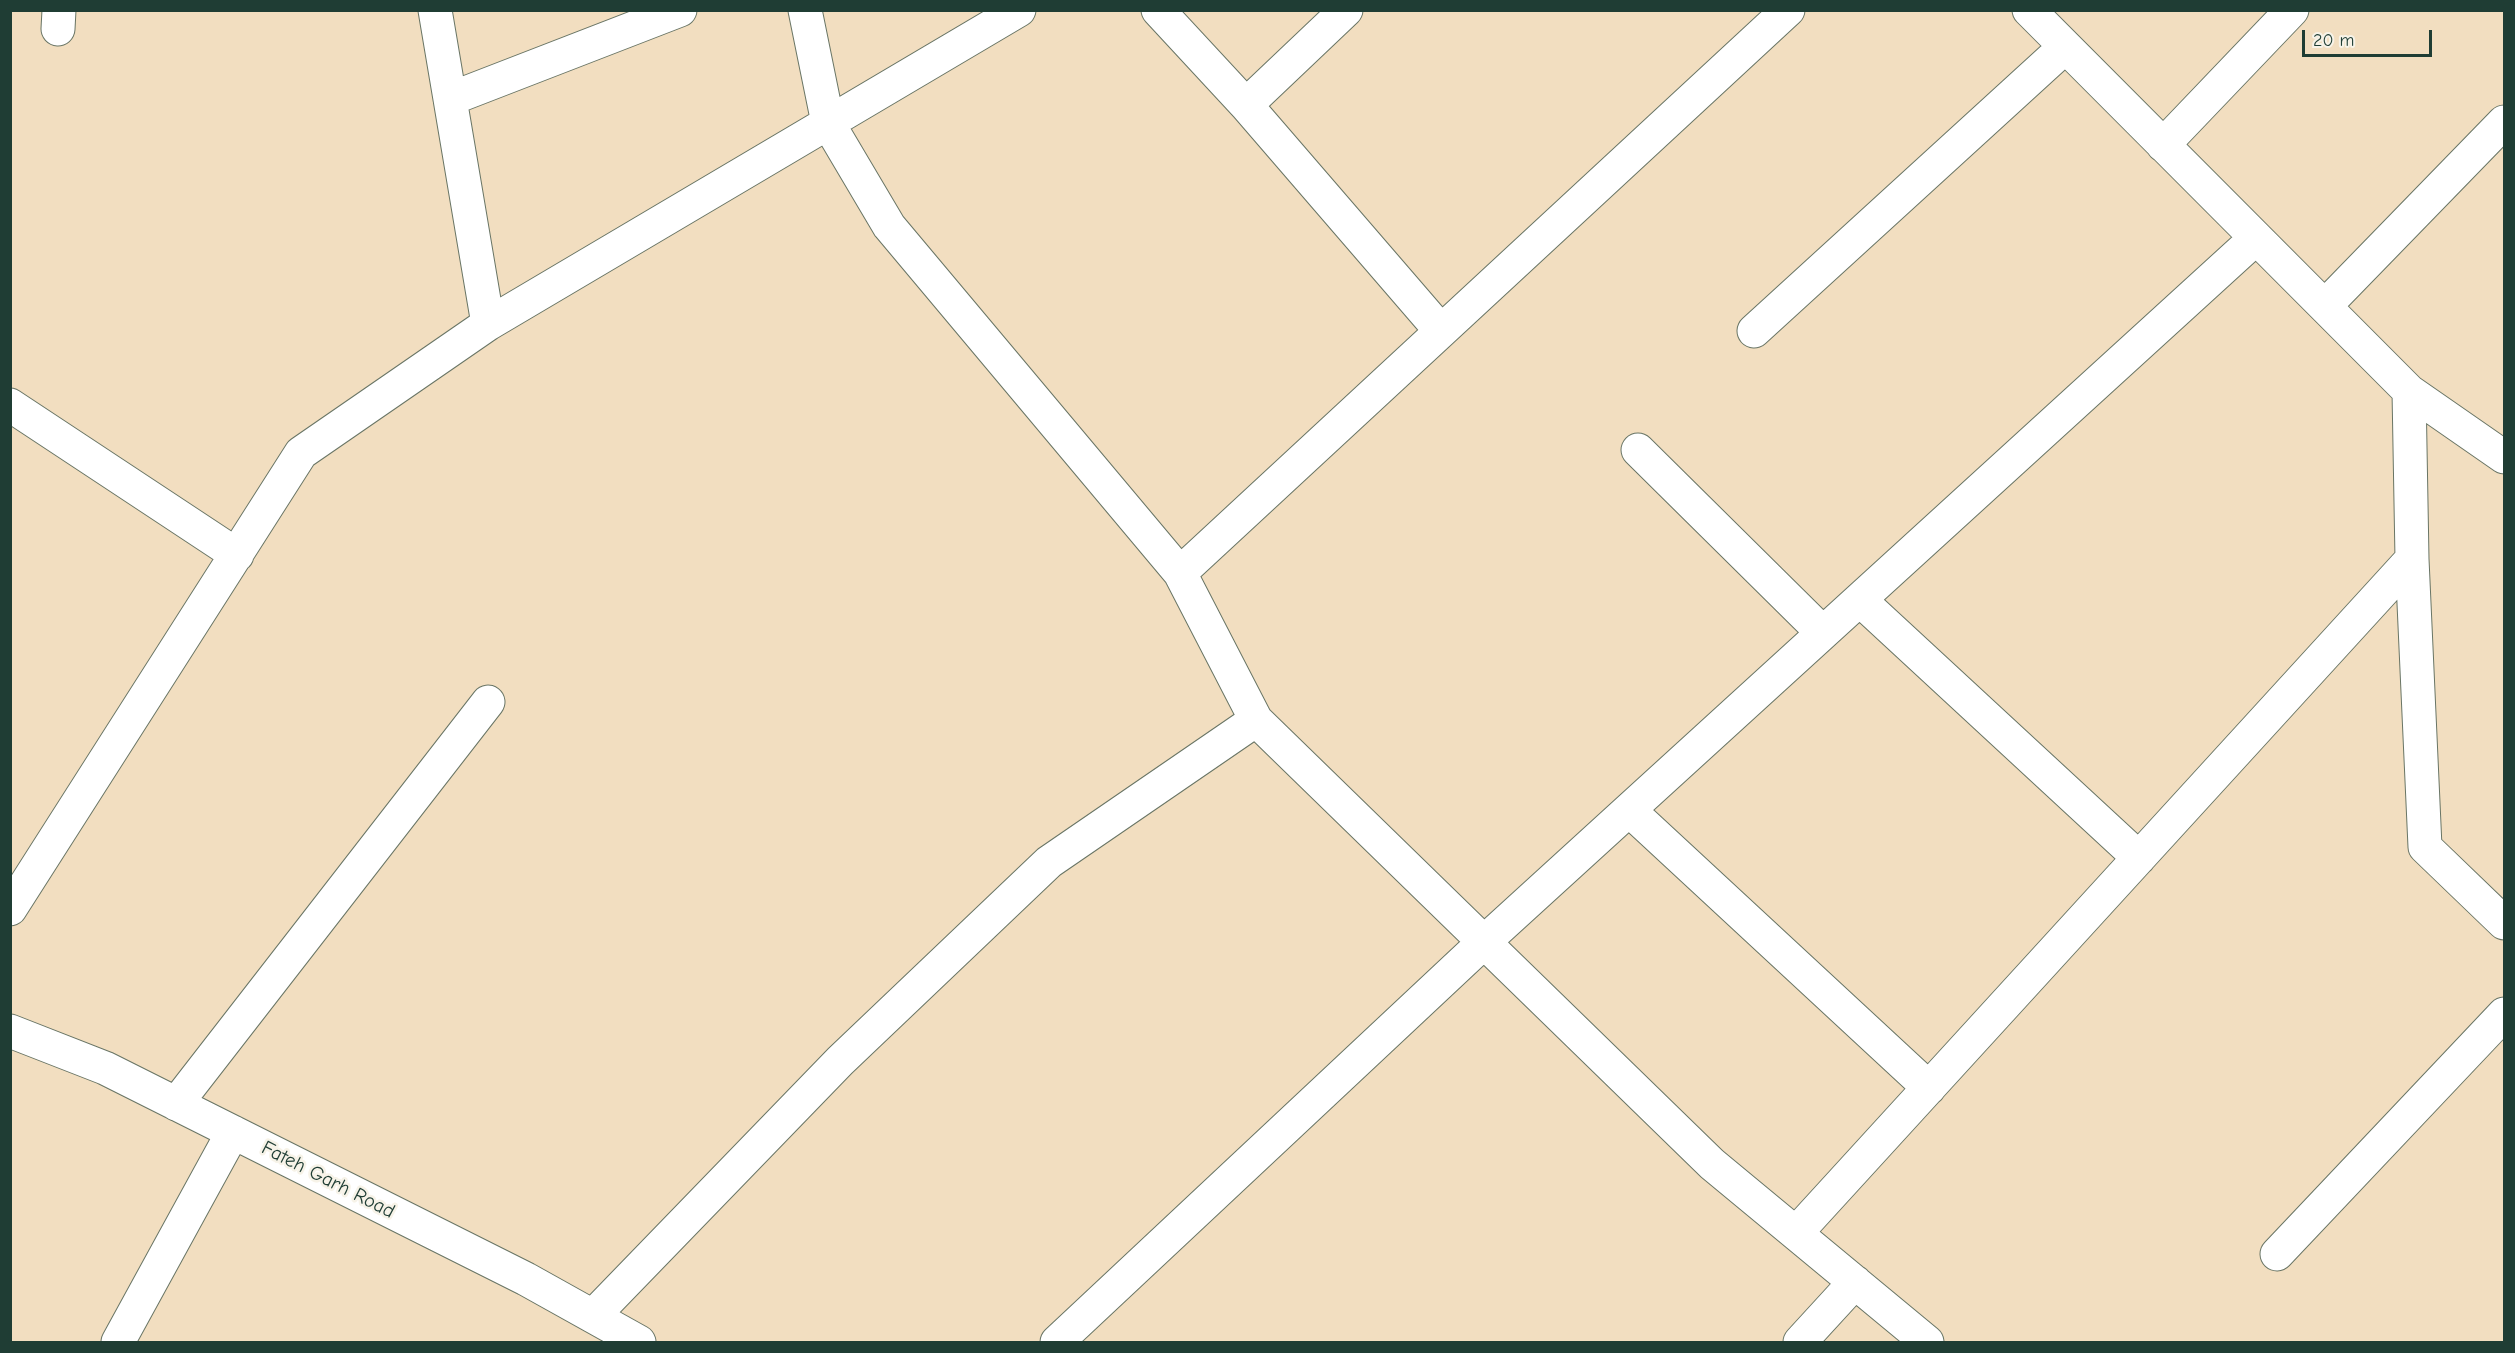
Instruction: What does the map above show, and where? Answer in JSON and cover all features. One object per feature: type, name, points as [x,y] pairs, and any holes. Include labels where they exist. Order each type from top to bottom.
[{"type":"street","points":[[435,10],[488,324]]},
{"type":"street","points":[[450,99],[680,10]]},
{"type":"street","points":[[805,10],[828,123],[889,226],[1180,573],[1256,720],[1712,1164],[1927,1342]]},
{"type":"street","points":[[10,909],[301,453],[488,324],[1020,10]]},
{"type":"street","points":[[1158,10],[1246,105],[1441,331]]},
{"type":"street","points":[[1246,105],[1346,10]]},
{"type":"street","points":[[1180,573],[1788,10]]},
{"type":"street","points":[[2029,10],[2409,391],[2505,457]]},
{"type":"street","points":[[2163,145],[2292,10]]},
{"type":"street","points":[[1754,331],[2065,47]]},
{"type":"street","points":[[2325,306],[2505,122]]},
{"type":"street","points":[[1057,1342],[1484,942],[2256,238]]},
{"type":"street","points":[[2409,391],[2412,559],[2425,847],[2505,923]]},
{"type":"street","points":[[10,405],[237,555]]},
{"type":"street","points":[[1638,450],[1823,633]]},
{"type":"street","points":[[1796,1233],[2412,559]]},
{"type":"street","points":[[1860,600],[2139,858]]},
{"type":"street","points":[[176,1104],[488,702]]},
{"type":"street","points":[[593,1316],[840,1061],[1049,862],[1256,720]]},
{"type":"street","points":[[1629,810],[1929,1088]]},
{"type":"street","points":[[2277,1254],[2505,1014]]},
{"type":"street","name":"Fateh Garh Road","points":[[10,1031],[105,1068],[526,1279],[639,1342]]},
{"type":"street","points":[[118,1342],[233,1132]]},
{"type":"street","points":[[1800,1342],[1855,1282]]}]
